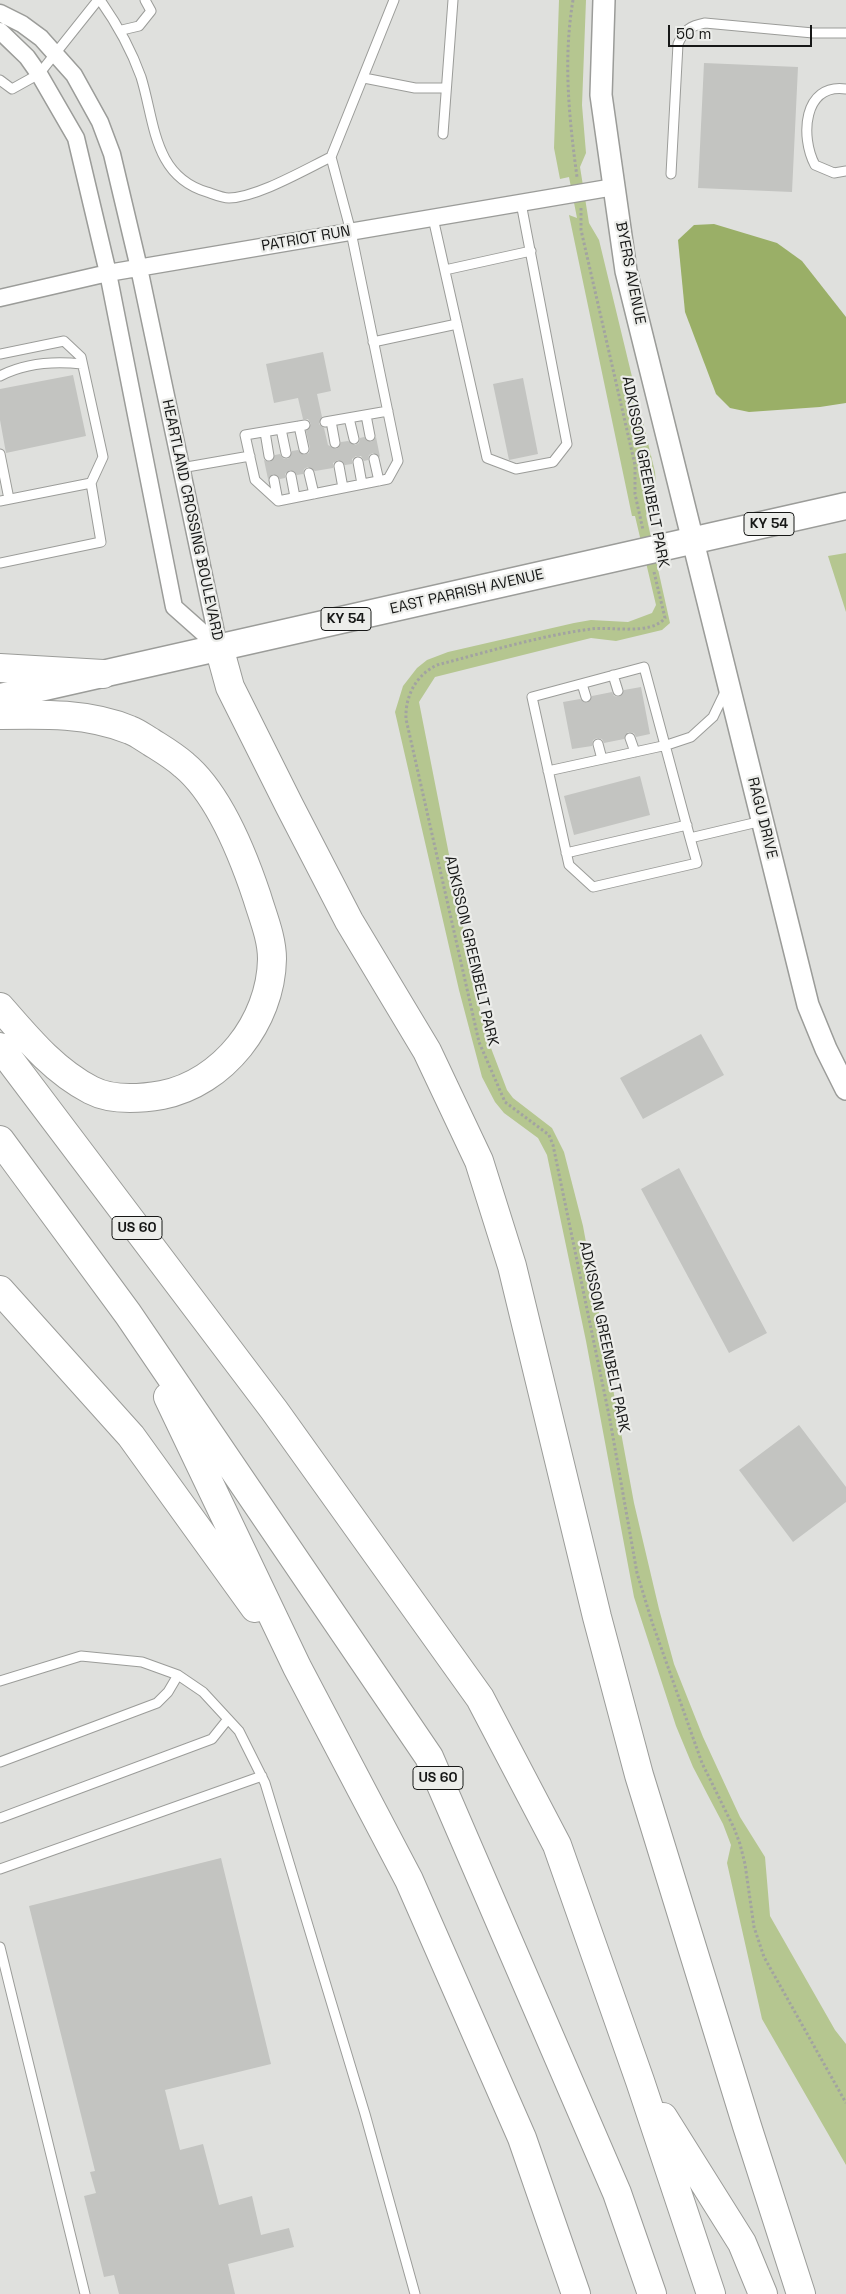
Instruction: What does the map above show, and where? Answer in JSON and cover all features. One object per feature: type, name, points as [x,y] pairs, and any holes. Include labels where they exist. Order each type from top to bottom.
[{"type":"highway","points":[[219,647],[230,687],[289,805],[349,922],[427,1051],[479,1161],[512,1266],[594,1608],[639,1775],[801,2294]]},
{"type":"highway","points":[[0,668],[103,674]]},
{"type":"highway","points":[[0,715],[59,714],[95,720],[131,730],[186,766],[205,790],[231,831],[245,863],[269,933],[272,959],[266,998],[250,1032],[239,1046],[205,1079],[188,1087],[148,1097],[119,1098],[93,1091],[61,1072],[0,1007]]},
{"type":"highway","name":"US 60","points":[[0,1047],[274,1410],[480,1698],[557,1845],[640,2081],[710,2294]]},
{"type":"highway","name":"US 60","points":[[0,1140],[128,1314],[429,1757],[617,2193],[652,2294]]},
{"type":"highway","points":[[0,1290],[131,1436],[297,1667]]},
{"type":"highway","points":[[128,1314],[297,1667],[410,1880],[522,2138],[576,2294]]},
{"type":"highway","points":[[640,2081],[742,2243],[763,2294]]},
{"type":"main road","name":"EAST PARRISH AVENUE","points":[[0,697],[846,506]]},
{"type":"street","name":"BYERS AVENUE","points":[[604,0],[601,96],[626,271],[693,541]]},
{"type":"street","name":"HEARTLAND CROSSING BOULEVARD","points":[[0,13],[22,24],[41,38],[74,75],[100,122],[112,154],[140,268],[219,647]]},
{"type":"street","name":"HEARTLAND CROSSING BOULEVARD","points":[[0,31],[27,57],[76,138],[108,273],[174,607],[219,647]]},
{"type":"street","name":"PATRIOT RUN","points":[[0,298],[108,273],[614,188]]},
{"type":"street","name":"RAGU DRIVE","points":[[693,541],[808,1005],[826,1049],[846,1089]]},
{"type":"lane","points":[[0,80],[12,89],[39,74],[99,0],[122,30],[141,77],[150,118],[165,163],[192,188],[228,198],[265,189],[331,157]]},
{"type":"lane","points":[[122,30],[139,26],[152,11],[145,0]]},
{"type":"lane","points":[[278,501],[388,479],[398,460],[351,232],[331,157],[394,0]]},
{"type":"lane","points":[[444,134],[445,88],[453,0]]},
{"type":"lane","points":[[671,174],[678,44],[684,32],[692,26],[704,23],[813,33],[846,33]]},
{"type":"lane","points":[[364,78],[415,88],[445,88]]},
{"type":"lane","points":[[846,89],[834,87],[820,95],[814,102],[807,120],[807,146],[815,165],[825,171],[834,173],[846,171]]},
{"type":"lane","points":[[433,218],[487,458],[516,470],[553,462],[567,444],[521,203]]},
{"type":"lane","points":[[445,270],[530,251]]},
{"type":"lane","points":[[373,342],[457,324]]},
{"type":"lane","points":[[0,354],[64,340],[81,357],[103,457],[92,483],[100,542],[0,562]]},
{"type":"lane","points":[[0,376],[8,372],[55,362],[82,364]]},
{"type":"lane","points":[[335,443],[328,421],[388,411]]},
{"type":"lane","points":[[366,415],[370,436]]},
{"type":"lane","points":[[349,418],[354,439]]},
{"type":"lane","points":[[278,501],[255,480],[245,435],[302,426],[304,449]]},
{"type":"lane","points":[[281,429],[286,452]]},
{"type":"lane","points":[[265,432],[269,456]]},
{"type":"lane","points":[[0,454],[5,500],[92,483]]},
{"type":"lane","points":[[181,468],[250,456]]},
{"type":"lane","points":[[374,459],[379,481]]},
{"type":"lane","points":[[358,462],[362,484]]},
{"type":"lane","points":[[339,466],[343,488]]},
{"type":"lane","points":[[309,473],[314,494]]},
{"type":"lane","points":[[291,476],[295,498]]},
{"type":"lane","points":[[274,480],[278,501]]},
{"type":"lane","points":[[644,667],[667,745],[697,863],[593,886],[569,865],[532,697],[613,675],[644,667]]},
{"type":"lane","points":[[613,675],[618,691]]},
{"type":"lane","points":[[582,684],[586,698]]},
{"type":"lane","points":[[548,772],[667,745],[691,737],[713,717],[728,684]]},
{"type":"lane","points":[[630,738],[635,752]]},
{"type":"lane","points":[[598,744],[602,759]]},
{"type":"lane","points":[[690,838],[762,822]]},
{"type":"lane","points":[[566,853],[687,825]]},
{"type":"lane","points":[[0,1681],[81,1656],[142,1662],[178,1675],[203,1692],[239,1731],[262,1776],[365,2114],[415,2294]]},
{"type":"lane","points":[[0,1762],[157,1703],[168,1692],[178,1675]]},
{"type":"lane","points":[[0,1818],[212,1739],[228,1719]]},
{"type":"lane","points":[[0,1869],[262,1776]]},
{"type":"lane","points":[[0,1948],[85,2294]]},
{"type":"path","name":"ADKISSON GREENBELT PARK","points":[[573,0],[567,42],[569,128],[579,194],[581,230],[635,465],[635,494],[665,618],[662,622],[636,630],[593,628],[437,665],[428,669],[414,685],[406,708],[406,719],[479,1042],[505,1102],[549,1136],[553,1145],[610,1420],[637,1573],[652,1622],[702,1763],[740,1844],[745,1864],[754,1927],[764,1957],[846,2103]]},
{"type":"shaded area","points":[[559,0],[586,0],[582,105],[586,153],[580,167],[589,223],[599,240],[655,472],[657,497],[646,515],[670,623],[662,630],[616,641],[591,638],[435,677],[419,702],[486,1035],[507,1090],[513,1098],[552,1128],[564,1152],[583,1226],[634,1503],[674,1664],[703,1737],[740,1817],[765,1857],[770,1916],[835,2030],[846,2044],[846,2165],[762,2019],[727,1863],[731,1845],[723,1824],[693,1767],[676,1726],[634,1597],[586,1341],[547,1155],[538,1138],[504,1113],[495,1102],[482,1077],[459,990],[395,712],[403,686],[417,668],[427,660],[448,652],[574,623],[591,620],[628,622],[652,613],[656,605],[635,516],[632,516],[569,215],[577,218],[569,177],[560,179],[554,148]]},
{"type":"shaded area","points":[[714,224],[777,243],[802,261],[846,317],[846,403],[820,407],[749,412],[730,408],[716,394],[685,312],[678,240],[694,225]]},
{"type":"shaded area","points":[[846,553],[846,612],[828,556]]},
{"type":"building","points":[[704,63],[798,67],[792,192],[698,188]]},
{"type":"building","points":[[323,352],[331,391],[317,394],[322,417],[319,424],[324,428],[328,445],[336,449],[341,442],[348,441],[355,445],[359,443],[360,438],[364,437],[371,442],[376,437],[380,457],[373,453],[369,455],[368,460],[364,461],[361,456],[356,456],[352,459],[352,464],[345,465],[338,460],[333,463],[333,468],[315,471],[308,467],[304,469],[303,474],[297,475],[290,470],[285,474],[285,478],[280,479],[273,474],[268,479],[264,460],[270,462],[275,455],[280,454],[284,459],[288,459],[292,451],[298,450],[303,455],[309,453],[310,448],[306,431],[311,424],[308,419],[303,419],[298,398],[274,403],[266,364]]},
{"type":"building","points":[[73,375],[86,436],[6,453],[0,420],[0,389]]},
{"type":"building","points":[[523,378],[538,454],[509,460],[493,384]]},
{"type":"building","points":[[641,687],[650,734],[636,737],[634,733],[628,732],[624,739],[604,743],[602,739],[597,738],[593,740],[592,746],[572,749],[563,702],[580,699],[587,703],[592,696],[612,692],[614,696],[619,697],[624,690]]},
{"type":"building","points":[[640,776],[650,815],[574,835],[564,796]]},
{"type":"building","points":[[701,1034],[724,1075],[643,1119],[620,1078]]},
{"type":"building","points":[[679,1168],[767,1333],[729,1353],[641,1189]]},
{"type":"building","points":[[799,1425],[846,1487],[846,1502],[793,1542],[739,1470]]},
{"type":"building","points":[[221,1858],[271,2064],[165,2090],[180,2150],[203,2144],[219,2205],[252,2196],[261,2235],[289,2228],[294,2247],[228,2264],[235,2294],[119,2294],[114,2275],[104,2277],[84,2196],[96,2193],[90,2172],[95,2171],[29,1906]]}]
